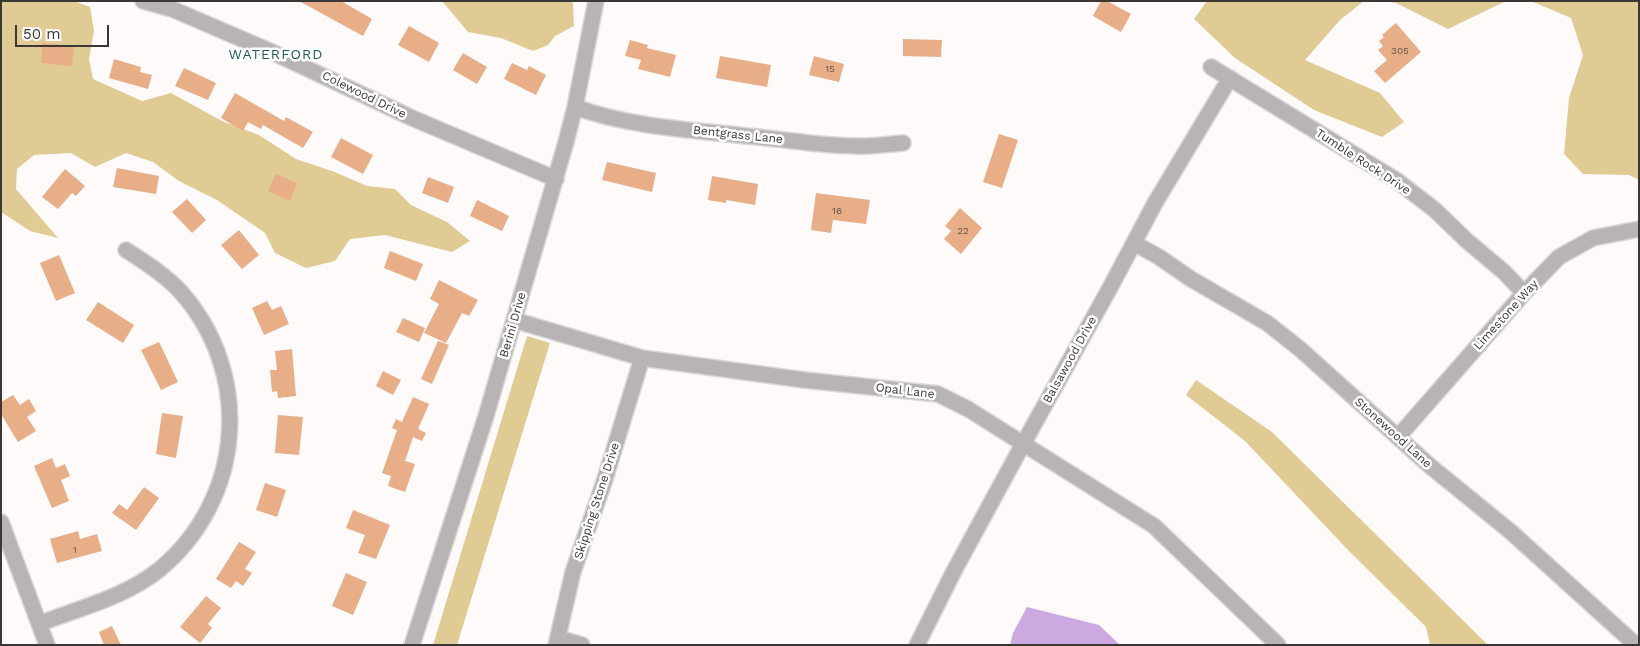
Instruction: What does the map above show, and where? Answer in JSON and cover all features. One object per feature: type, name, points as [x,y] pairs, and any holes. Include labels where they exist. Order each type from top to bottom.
[{"type":"street","name":"Colewood Drive","points":[[143,1],[172,9],[272,52],[412,118],[556,179]]},
{"type":"street","name":"Berini Drive","points":[[412,645],[486,416],[556,179],[575,107],[596,1]]},
{"type":"street","name":"Tumble Rock Drive","points":[[1211,67],[1396,180],[1435,210],[1466,240],[1504,272],[1524,293]]},
{"type":"street","name":"Balsawood Drive","points":[[917,645],[954,571],[1155,203],[1230,78]]},
{"type":"street","name":"Bentgrass Lane","points":[[575,107],[593,114],[622,120],[689,130],[834,145],[859,146],[903,143]]},
{"type":"street","name":"Limestone Way","points":[[1398,437],[1524,293],[1559,258],[1593,238],[1639,230]]},
{"type":"street","name":"Stonewood Lane","points":[[1134,243],[1267,323],[1300,349],[1430,466],[1511,532],[1636,645]]},
{"type":"street","points":[[39,624],[123,592],[144,581],[159,570],[178,552],[203,520],[214,499],[224,472],[230,436],[230,413],[223,370],[215,348],[194,308],[179,290],[157,270],[126,250]]},
{"type":"street","name":"Opal Lane","points":[[514,320],[642,358],[804,380],[938,394],[968,409],[1154,526],[1278,645]]},
{"type":"street","name":"Skipping Stone Drive","points":[[557,641],[573,572],[605,479],[642,358]]},
{"type":"street","points":[[1,522],[47,645]]},
{"type":"street","points":[[557,641],[582,645]]},
{"type":"shaded area","points":[[1,1],[74,1],[90,7],[94,31],[89,59],[93,79],[142,101],[171,93],[222,121],[259,135],[296,159],[332,171],[367,186],[395,189],[411,205],[447,222],[470,241],[452,252],[385,235],[350,239],[335,261],[306,268],[275,253],[265,233],[217,200],[179,181],[153,162],[126,153],[95,167],[71,153],[34,155],[17,169],[16,189],[58,238],[30,231],[1,212]]},
{"type":"shaded area","points":[[442,1],[571,1],[573,3],[574,26],[555,36],[548,45],[533,51],[501,38],[468,32]]},
{"type":"shaded area","points":[[1207,1],[1364,1],[1340,20],[1305,60],[1380,93],[1404,122],[1382,137],[1314,110],[1235,58],[1194,19]]},
{"type":"shaded area","points":[[1386,1],[1506,1],[1448,29],[1396,3]]},
{"type":"shaded area","points":[[1531,1],[1639,1],[1639,180],[1629,175],[1583,174],[1564,154],[1569,98],[1583,55],[1571,18]]},
{"type":"shaded area","points":[[527,336],[550,343],[457,645],[433,645]]},
{"type":"shaded area","points":[[1196,380],[1272,432],[1488,645],[1430,645],[1426,627],[1347,549],[1245,441],[1186,395]]},
{"type":"shaded area","points":[[1027,607],[1099,625],[1120,645],[1010,645],[1013,633]]},
{"type":"building","points":[[299,1],[341,1],[372,19],[363,36]]},
{"type":"building","points":[[1101,1],[1107,1],[1131,14],[1121,32],[1093,16]]},
{"type":"building","points":[[1396,23],[1421,52],[1385,83],[1374,71],[1387,60],[1378,50],[1383,46],[1379,41],[1384,37],[1382,35]]},
{"type":"building","points":[[409,26],[439,43],[429,62],[398,45]]},
{"type":"building","points":[[903,39],[942,40],[941,57],[903,56]]},
{"type":"building","points":[[630,40],[648,45],[647,48],[676,55],[670,77],[638,69],[641,60],[625,56]]},
{"type":"building","points":[[42,43],[74,46],[72,66],[41,63]]},
{"type":"building","points":[[463,53],[487,67],[477,84],[453,70]]},
{"type":"building","points":[[720,56],[771,65],[767,87],[716,78]]},
{"type":"building","points":[[814,56],[844,64],[839,82],[809,75]]},
{"type":"building","points":[[114,59],[141,67],[140,72],[152,75],[148,89],[109,78]]},
{"type":"building","points":[[512,63],[527,70],[529,66],[546,75],[536,95],[504,79]]},
{"type":"building","points":[[184,68],[216,83],[208,100],[175,86]]},
{"type":"building","points":[[235,93],[284,121],[286,117],[313,132],[303,148],[263,125],[261,129],[248,122],[243,131],[221,118]]},
{"type":"building","points":[[999,134],[1018,140],[1002,188],[983,182]]},
{"type":"building","points":[[341,138],[373,155],[363,174],[331,157]]},
{"type":"building","points":[[607,162],[656,173],[652,192],[602,180]]},
{"type":"building","points":[[117,168],[159,176],[156,194],[113,187]]},
{"type":"building","points":[[65,169],[85,186],[76,196],[72,193],[58,209],[42,197]]},
{"type":"building","points":[[276,174],[297,183],[290,201],[268,191]]},
{"type":"building","points":[[712,176],[758,184],[755,205],[726,200],[726,203],[708,200]]},
{"type":"building","points":[[428,177],[454,187],[448,203],[422,193]]},
{"type":"building","points":[[816,193],[870,200],[866,224],[833,220],[831,233],[811,230]]},
{"type":"building","points":[[187,199],[206,220],[192,233],[172,212]]},
{"type":"building","points":[[477,200],[509,216],[502,231],[470,216]]},
{"type":"building","points":[[960,208],[982,228],[961,254],[944,239],[951,231],[945,226]]},
{"type":"building","points":[[239,230],[259,255],[242,269],[221,245]]},
{"type":"building","points":[[390,251],[423,264],[416,281],[384,268]]},
{"type":"building","points":[[59,255],[75,293],[56,301],[40,263]]},
{"type":"building","points":[[439,280],[478,300],[469,316],[462,313],[446,343],[424,333],[439,304],[430,299]]},
{"type":"building","points":[[267,301],[272,310],[281,306],[289,324],[264,335],[252,308]]},
{"type":"building","points":[[98,302],[134,325],[123,343],[86,320]]},
{"type":"building","points":[[403,318],[425,328],[419,342],[396,332]]},
{"type":"building","points":[[438,341],[449,345],[432,384],[421,379]]},
{"type":"building","points":[[159,342],[178,382],[161,390],[141,350]]},
{"type":"building","points":[[292,349],[296,396],[278,398],[277,391],[272,392],[270,370],[277,370],[275,351]]},
{"type":"building","points":[[383,371],[401,380],[393,395],[376,386]]},
{"type":"building","points":[[13,395],[20,405],[29,399],[36,411],[27,417],[36,431],[18,442],[1,414],[1,402]]},
{"type":"building","points":[[413,397],[429,404],[418,429],[426,433],[422,441],[413,437],[405,461],[415,464],[405,492],[388,486],[391,476],[382,473],[397,430],[392,428],[396,419],[402,422]]},
{"type":"building","points":[[162,413],[183,416],[176,458],[156,454]]},
{"type":"building","points":[[278,415],[303,417],[299,455],[275,453]]},
{"type":"building","points":[[52,458],[56,468],[65,464],[70,476],[61,480],[69,501],[52,508],[34,466]]},
{"type":"building","points":[[265,483],[286,490],[277,517],[256,510]]},
{"type":"building","points":[[144,487],[159,498],[136,530],[112,513],[119,504],[127,510]]},
{"type":"building","points":[[353,510],[390,525],[376,559],[358,553],[365,535],[346,528]]},
{"type":"building","points":[[78,531],[80,539],[97,534],[102,551],[57,563],[50,539]]},
{"type":"building","points":[[239,542],[256,552],[245,569],[252,573],[243,586],[236,581],[231,588],[216,579]]},
{"type":"building","points":[[346,573],[367,582],[353,615],[332,606]]},
{"type":"building","points":[[206,596],[221,608],[208,624],[212,628],[200,643],[180,627]]},
{"type":"building","points":[[112,626],[121,645],[104,645],[99,632]]},
{"type":"district","name":"WATERFORD","points":[[276,55]]}]
